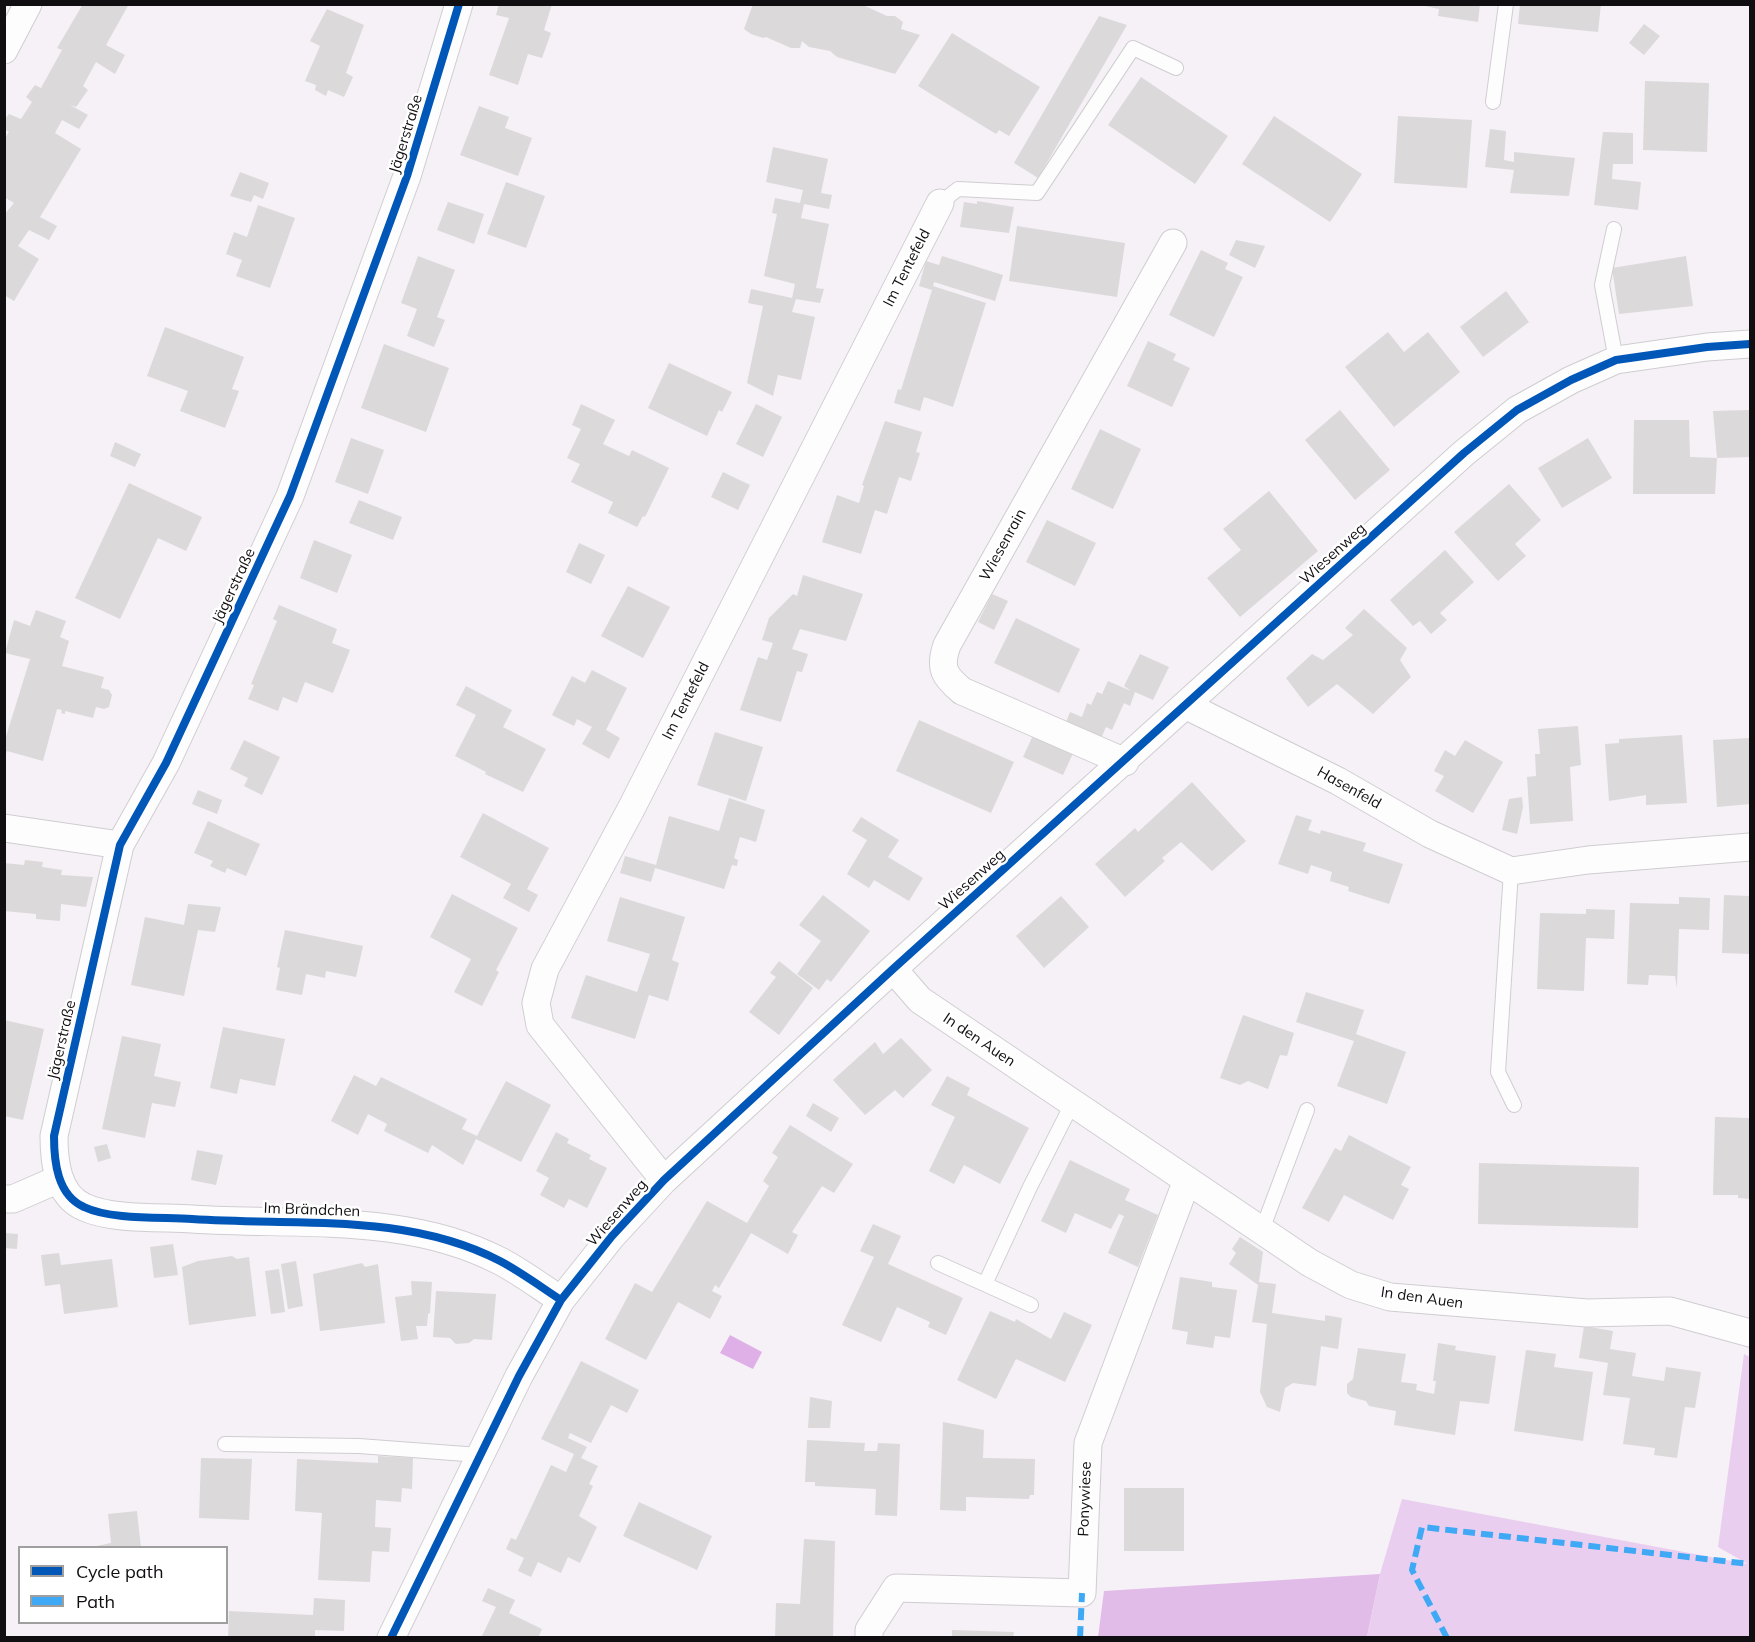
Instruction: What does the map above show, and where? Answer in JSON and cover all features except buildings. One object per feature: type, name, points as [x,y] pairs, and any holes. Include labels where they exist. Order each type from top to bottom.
[{"type":"street","points":[[4,50],[28,4]]},
{"type":"street","name":"Jägerstraße","points":[[59,1179],[54,1159],[54,1136],[120,845],[166,763],[290,496],[407,176],[459,4]]},
{"type":"street","name":"Im Tentefeld","points":[[664,1180],[540,1025],[536,1003],[545,969],[631,809],[940,203]]},
{"type":"street","name":"Wiesenrain","points":[[1125,762],[962,691],[945,676],[941,661],[946,645],[1173,243]]},
{"type":"street","name":"Wiesenweg","points":[[391,1638],[479,1455],[561,1300],[612,1236],[664,1180],[893,969],[1187,706],[1464,453],[1517,410],[1571,380],[1616,360],[1707,347],[1750,344]]},
{"type":"street","name":"Hasenfeld","points":[[1187,706],[1338,781],[1430,834],[1511,871]]},
{"type":"street","points":[[4,828],[120,845]]},
{"type":"street","points":[[1511,871],[1588,860],[1750,847]]},
{"type":"street","name":"In den Auen","points":[[893,969],[920,1000],[1310,1263],[1351,1285],[1390,1297],[1587,1313],[1670,1311],[1750,1333]]},
{"type":"street","points":[[4,1199],[13,1199],[59,1179]]},
{"type":"street","name":"Im Brändchen","points":[[59,1179],[70,1195],[83,1207],[112,1214],[208,1220],[375,1225],[419,1234],[459,1244],[500,1261],[561,1300]]},
{"type":"street","name":"Ponywiese","points":[[869,1638],[869,1630],[896,1588],[1082,1593],[1088,1443],[1187,1180]]},
{"type":"lane","points":[[1493,102],[1506,4]]},
{"type":"lane","points":[[940,203],[958,189],[1037,193],[1133,48],[1176,68]]},
{"type":"lane","points":[[1614,229],[1602,285],[1616,360]]},
{"type":"lane","points":[[1511,871],[1498,1072],[1514,1105]]},
{"type":"lane","points":[[985,1284],[1072,1104]]},
{"type":"lane","points":[[1262,1230],[1307,1110]]},
{"type":"lane","points":[[938,1263],[1030,1305]]},
{"type":"lane","points":[[225,1444],[359,1446],[479,1455]]},
{"type":"shaded area","points":[[730,1335],[762,1352],[753,1369],[720,1353]]},
{"type":"shaded area","points":[[1744,1354],[1750,1357],[1750,1637],[1367,1638],[1380,1574],[1402,1499],[1748,1564],[1718,1547]]},
{"type":"shaded area","points":[[1380,1574],[1367,1637],[1098,1637],[1104,1591]]},
{"type":"marked path","points":[[1447,1638],[1412,1570],[1422,1527],[1750,1564]]},
{"type":"marked path","points":[[1080,1638],[1082,1593]]},
{"type":"cycle path","points":[[459,4],[407,176],[290,496],[166,763],[120,845],[54,1136],[55,1156],[59,1176],[68,1194],[75,1202],[95,1211],[137,1217],[349,1224],[427,1235],[464,1245],[500,1261],[561,1300]]},
{"type":"cycle path","points":[[391,1638],[519,1376],[561,1300],[612,1236],[664,1180],[893,969],[1464,453],[1517,410],[1571,380],[1616,360],[1707,347],[1750,344]]}]
